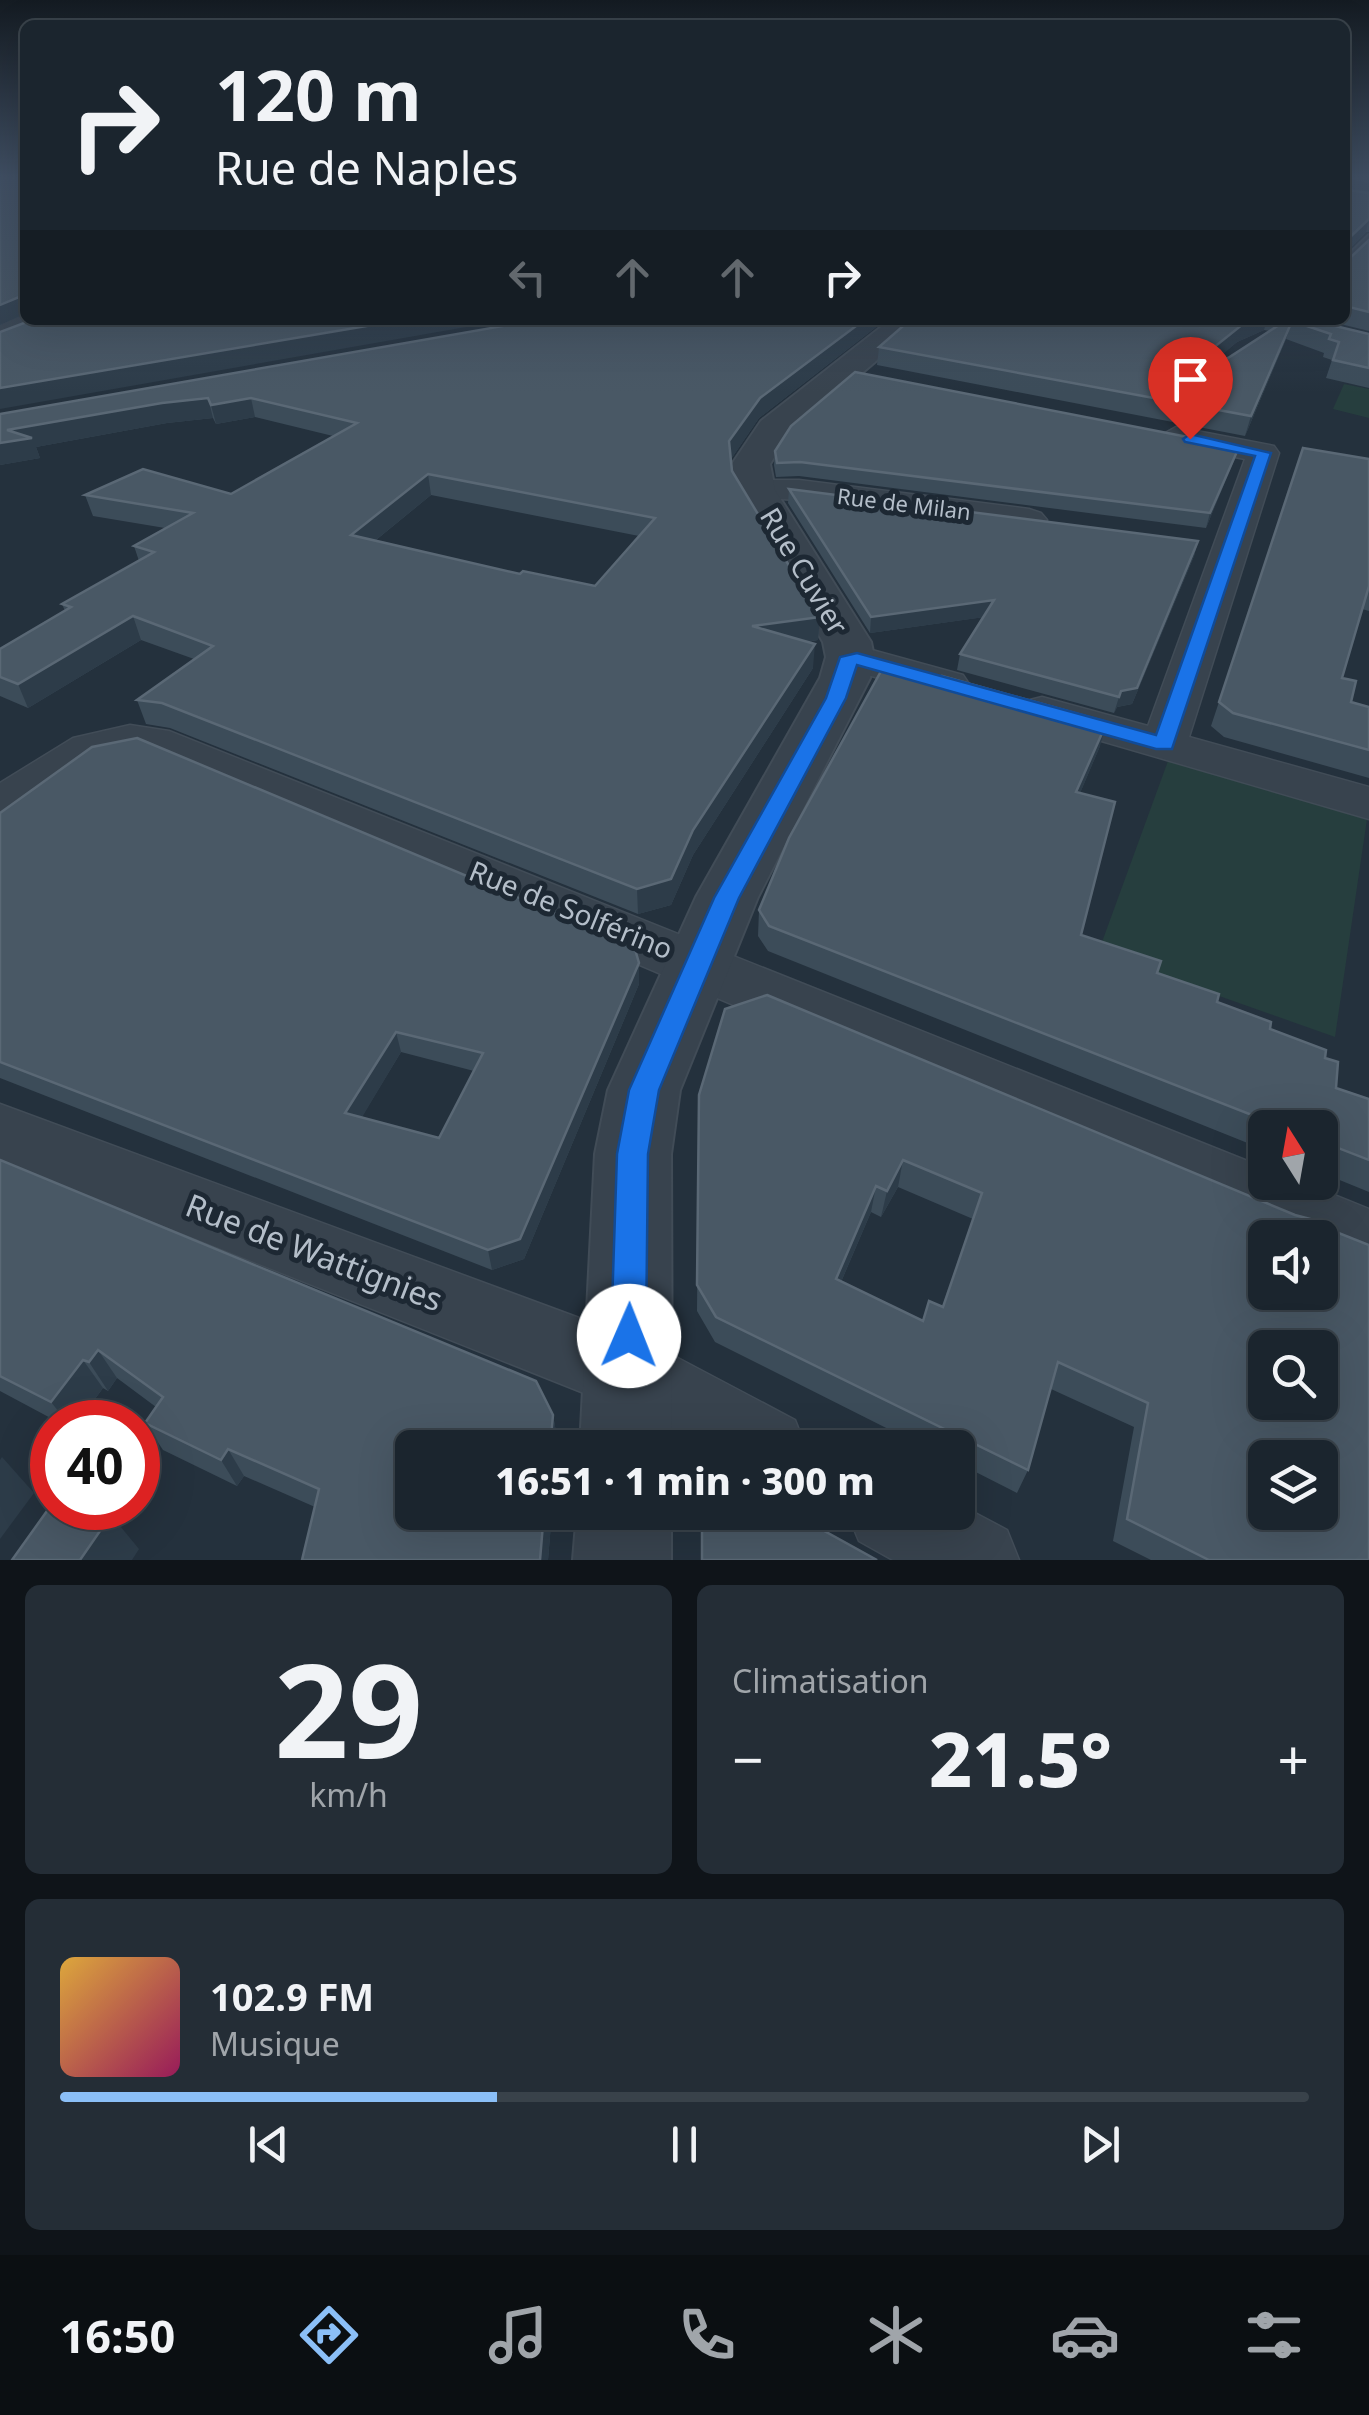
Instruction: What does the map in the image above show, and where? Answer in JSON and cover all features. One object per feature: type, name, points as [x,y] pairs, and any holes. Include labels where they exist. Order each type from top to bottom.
[{"type":"street","points":[[0,340],[34,325]]},
{"type":"street","name":"Rue Cuvier","points":[[626,1430],[637,1121],[656,1055],[742,866],[836,698],[850,657],[848,642],[755,490],[749,469],[765,438],[903,325]]},
{"type":"street","points":[[846,370],[881,378]]},
{"type":"street","points":[[1149,430],[1264,453],[1164,744]]},
{"type":"street","name":"Rue de Milan","points":[[755,490],[799,490],[1055,523]]},
{"type":"street","points":[[1192,540],[1232,546]]},
{"type":"street","points":[[850,657],[1369,803]]},
{"type":"street","name":"Rue de Solférino","points":[[0,807],[77,752],[117,738],[152,741],[700,963],[1369,1242]]},
{"type":"street","name":"Rue de Wattignies","points":[[0,1132],[628,1373],[734,1430]]},
{"type":"street","points":[[622,1560],[623,1530]]},
{"type":"street","points":[[921,1530],[977,1560]]},
{"type":"green space","points":[[1344,384],[1369,389],[1369,418],[1333,409]]},
{"type":"green space","points":[[1168,761],[1367,819],[1335,1037],[1098,953]]},
{"type":"building","points":[[0,248],[20,248],[20,297],[0,305]]},
{"type":"building","points":[[1361,248],[1369,248],[1369,312],[1350,307],[1350,251],[1351,257]]},
{"type":"building","points":[[20,324],[372,325],[0,388],[0,332]]},
{"type":"building","points":[[508,325],[857,325],[760,398],[729,441],[732,471],[820,617],[752,626],[815,644],[693,830],[671,879],[637,889],[162,703],[137,700],[213,646],[133,616],[18,684],[0,677],[0,649],[71,607],[62,604],[154,552],[134,546],[193,513],[85,495],[143,469],[231,494],[357,423],[251,398],[211,405],[208,398],[7,430],[32,438],[0,443],[0,414]],"holes":[[[428,474],[655,518],[595,586],[523,571],[520,574],[351,535]]]},
{"type":"building","points":[[904,325],[1242,325],[1208,352],[1213,362],[1228,358],[1279,325],[1290,325],[1251,416],[879,347]]},
{"type":"building","points":[[1304,325],[1331,325],[1369,334],[1369,368],[1333,360],[1339,342],[1329,339],[1331,334]]},
{"type":"building","points":[[855,372],[1239,447],[1210,513],[800,462],[777,463],[775,451],[791,426]]},
{"type":"building","points":[[1303,448],[1369,459],[1369,586],[1342,678],[1356,681],[1351,702],[1369,707],[1369,750],[1233,713],[1219,702]]},
{"type":"building","points":[[789,489],[1198,541],[1137,688],[1121,691],[1119,697],[960,654],[994,600],[871,617]]},
{"type":"building","points":[[885,664],[1107,722],[1076,792],[1115,802],[1081,935],[1161,961],[1157,973],[1219,994],[1217,1002],[1271,1022],[1270,1029],[1326,1050],[1325,1058],[1338,1062],[1336,1088],[1369,1099],[1369,1160],[1338,1148],[1338,1110],[1248,1110],[1248,1114],[769,926],[759,910],[789,838]]},
{"type":"building","points":[[137,738],[634,946],[639,963],[520,1239],[488,1250],[0,1062],[0,813],[92,747]],"holes":[[[396,1032],[483,1053],[439,1138],[345,1113]]]},
{"type":"building","points":[[767,995],[1248,1195],[1248,1200],[1259,1200],[1314,1220],[1248,1220],[1248,1310],[1338,1310],[1338,1233],[1369,1245],[1369,1560],[1209,1560],[1127,1519],[1148,1403],[1058,1362],[1028,1470],[975,1444],[975,1430],[946,1430],[716,1317],[697,1285],[699,1095],[725,1009]],"holes":[[[903,1160],[982,1193],[943,1307],[929,1301],[923,1321],[836,1279],[876,1186],[887,1191]]]},
{"type":"building","points":[[0,1160],[536,1381],[553,1415],[552,1430],[395,1430],[395,1530],[542,1530],[540,1560],[302,1560],[319,1489],[228,1449],[221,1460],[160,1430],[163,1397],[98,1350],[89,1362],[83,1360],[53,1400],[0,1376]]},
{"type":"building","points":[[33,1530],[101,1530],[80,1560],[12,1560]]},
{"type":"building","points":[[702,1530],[823,1530],[877,1560],[702,1560]]},
{"type":"route","points":[[629,1336],[633,1154],[644,1090],[726,898],[836,698],[850,657],[1164,744],[1264,453],[1190,439]]}]
